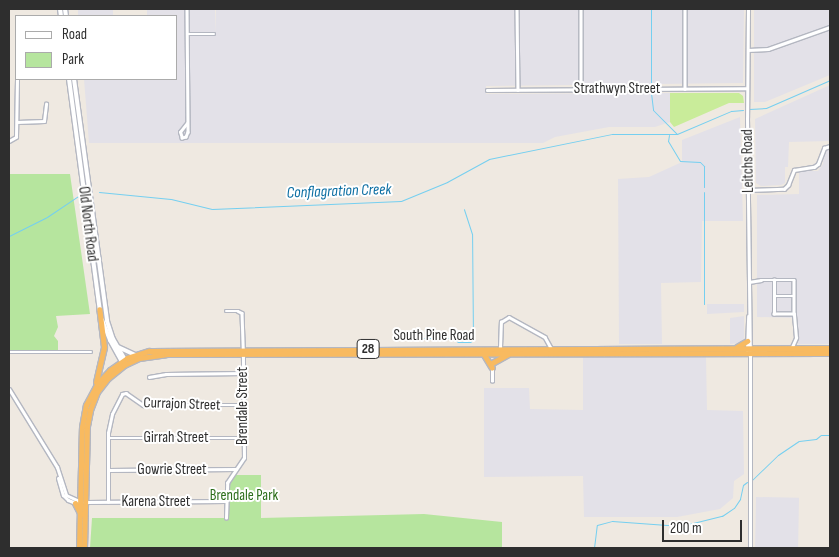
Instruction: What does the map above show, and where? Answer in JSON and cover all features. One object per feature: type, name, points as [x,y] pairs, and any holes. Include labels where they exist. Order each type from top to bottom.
[{"type":"highway","points":[[92,392],[103,355],[99,309]]},
{"type":"highway","points":[[735,348],[747,341]]},
{"type":"highway","name":"South Pine Road","points":[[84,548],[82,427],[86,406],[92,392],[107,373],[135,354],[165,349],[483,354],[500,348],[619,351]]},
{"type":"highway","name":"South Pine Road","points":[[79,548],[81,515],[84,502],[87,426],[90,410],[102,385],[124,362],[139,358],[159,354],[243,351],[492,351],[508,354],[735,348],[749,351],[830,348]]},
{"type":"highway","name":"South Pine Road","points":[[671,350],[830,353]]},
{"type":"highway","points":[[483,354],[492,366],[508,354]]},
{"type":"highway","points":[[75,503],[81,515]]},
{"type":"main road","name":"Old North Road","points":[[69,80],[99,309],[107,335],[124,362]]},
{"type":"main road","name":"Old North Road","points":[[74,80],[107,321],[124,362]]},
{"type":"main road","points":[[116,346],[135,354]]},
{"type":"street","points":[[187,9],[187,34],[187,123],[187,135],[182,138],[180,132],[187,123]]},
{"type":"street","points":[[517,9],[518,90]]},
{"type":"street","points":[[580,9],[581,90]]},
{"type":"street","points":[[685,9],[685,89]]},
{"type":"street","name":"Leitchs Road","points":[[748,9],[750,548]]},
{"type":"street","points":[[748,50],[768,49],[830,27]]},
{"type":"street","points":[[187,34],[214,34]]},
{"type":"street","points":[[9,141],[16,139],[17,80]]},
{"type":"street","name":"Strathwyn Street","points":[[487,90],[748,88]]},
{"type":"street","points":[[17,122],[44,121],[46,104]]},
{"type":"street","points":[[748,190],[784,189],[788,185],[794,170],[814,167],[820,160],[822,150],[830,146]]},
{"type":"street","points":[[92,247],[97,246]]},
{"type":"street","points":[[774,280],[774,314],[794,314]]},
{"type":"street","points":[[749,282],[794,280],[796,338],[791,348]]},
{"type":"street","points":[[774,296],[794,296]]},
{"type":"street","name":"Brendale Street","points":[[226,311],[238,310],[242,313],[244,405],[244,458],[227,483],[226,518]]},
{"type":"street","name":"Leitchs Road","points":[[749,314],[747,341],[749,351]]},
{"type":"street","points":[[500,348],[501,322],[509,318],[546,337],[551,348]]},
{"type":"street","points":[[492,351],[492,381]]},
{"type":"street","points":[[9,352],[91,352]]},
{"type":"street","points":[[149,377],[166,374],[243,373]]},
{"type":"street","points":[[9,389],[52,460],[66,495],[72,500],[84,502]]},
{"type":"street","name":"Currajon Street","points":[[108,438],[112,414],[120,395],[124,393],[143,405],[244,405]]},
{"type":"street","points":[[108,438],[108,502]]},
{"type":"street","name":"Girrah Street","points":[[108,438],[244,438]]},
{"type":"street","points":[[52,460],[64,495],[75,503],[84,502]]},
{"type":"street","name":"Gowrie Street","points":[[108,470],[236,469]]},
{"type":"street","name":"Karena Street","points":[[84,502],[226,501]]},
{"type":"shaded area","points":[[78,9],[113,9],[113,15],[78,15]]},
{"type":"shaded area","points":[[147,9],[215,9],[216,34],[216,9],[744,9],[743,83],[486,86],[486,94],[670,93],[670,122],[655,127],[609,127],[555,137],[543,143],[89,143],[84,80],[178,80],[178,15],[147,15]]},
{"type":"shaded area","points":[[754,9],[830,9],[830,75],[765,102],[754,102]]},
{"type":"shaded area","points":[[830,85],[830,141],[789,142],[788,167],[785,167],[785,183],[761,186],[756,183],[755,119]]},
{"type":"shaded area","points":[[740,117],[743,221],[702,221],[701,282],[661,283],[662,344],[619,344],[618,179],[649,177],[682,162],[682,140]]},
{"type":"shaded area","points":[[830,150],[830,344],[798,344],[798,318],[757,317],[757,195],[799,194],[799,171],[818,171],[823,164],[824,151]]},
{"type":"shaded area","points":[[707,304],[744,304],[744,312],[707,314]]},
{"type":"shaded area","points":[[744,316],[744,338],[740,343],[730,344],[730,318]]},
{"type":"shaded area","points":[[583,357],[706,357],[707,410],[743,411],[744,474],[734,481],[733,498],[720,509],[677,517],[584,517],[583,476],[484,477],[484,388],[529,388],[530,409],[583,410]]},
{"type":"shaded area","points":[[756,497],[799,498],[798,548],[755,548]]},
{"type":"green space","points":[[670,93],[739,93],[743,96],[744,103],[729,103],[674,127],[670,122]]},
{"type":"green space","points":[[9,174],[70,174],[90,314],[56,316],[58,327],[54,336],[58,341],[58,351],[9,350]]},
{"type":"green space","name":"Brendale Park","points":[[235,475],[261,475],[261,518],[424,514],[502,522],[502,548],[90,548],[92,518],[228,518],[228,486]]},
{"type":"waterway","points":[[651,9],[651,85]]},
{"type":"waterway","name":"Conflagration Creek","points":[[749,109],[766,108],[830,80]]},
{"type":"waterway","points":[[651,93],[653,110],[677,134]]},
{"type":"waterway","name":"Conflagration Creek","points":[[99,192],[171,199],[212,209],[401,201],[447,182],[489,159],[612,134],[677,134],[731,111],[743,110]]},
{"type":"waterway","points":[[669,135],[668,141],[680,161],[700,162],[704,166],[704,187]]},
{"type":"waterway","points":[[704,192],[704,304]]},
{"type":"waterway","name":"Conflagration Creek","points":[[9,236],[47,217],[78,196]]},
{"type":"waterway","points":[[419,338],[453,338],[458,342],[470,342],[473,340],[472,234],[464,209]]},
{"type":"waterway","points":[[752,480],[778,455],[799,441],[816,439],[821,435],[830,435]]},
{"type":"waterway","points":[[594,548],[597,525],[612,521],[667,525],[693,523],[722,516],[734,508],[740,499],[743,485],[747,482]]}]
